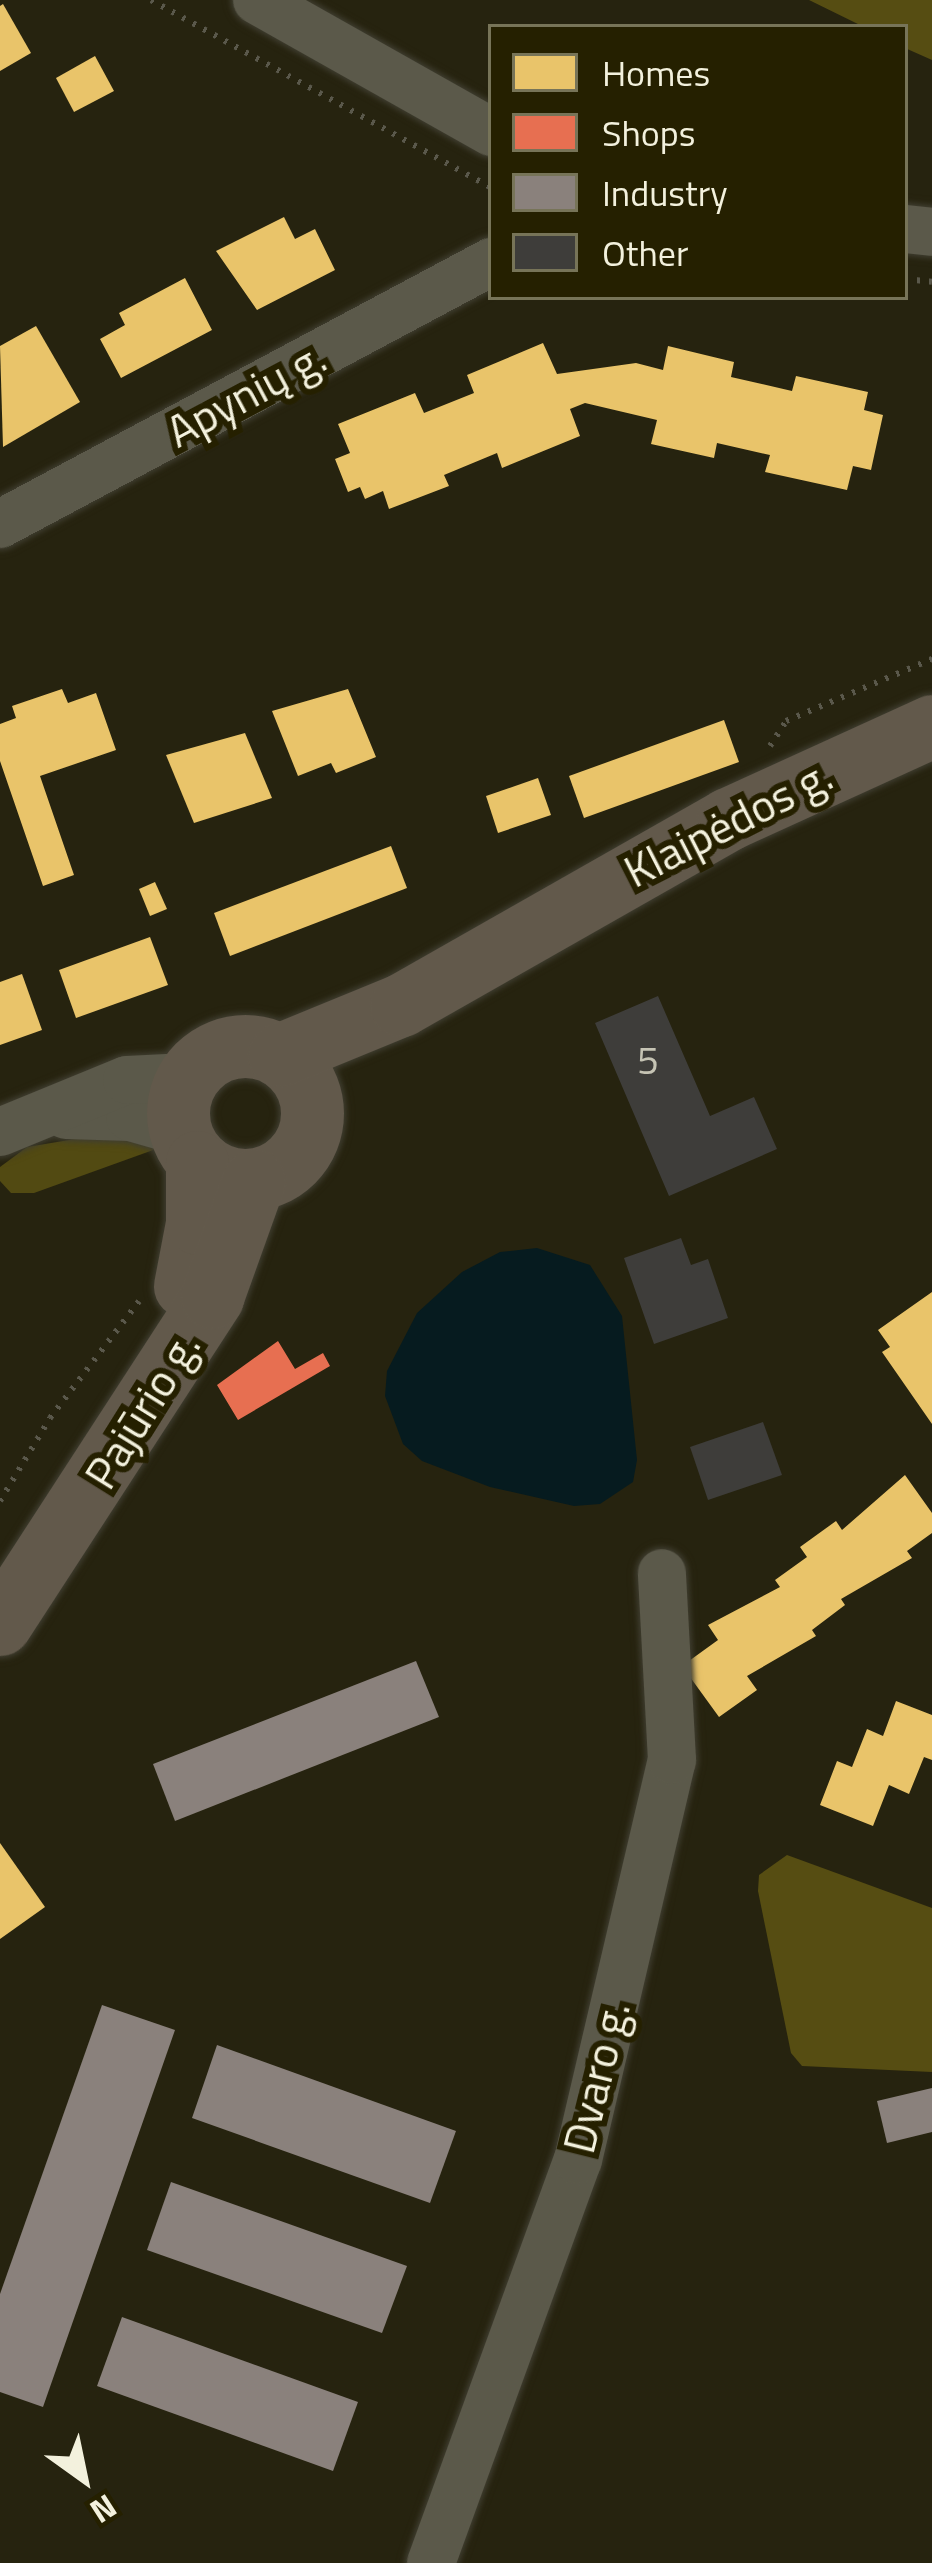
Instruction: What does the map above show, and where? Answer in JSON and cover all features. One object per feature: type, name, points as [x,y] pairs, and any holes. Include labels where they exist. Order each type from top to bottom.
[{"type":"main road","name":"Klaipėdos g.","points":[[401,1006],[529,928],[728,818],[932,726]]},
{"type":"main road","points":[[280,1055],[401,1006]]},
{"type":"main road","points":[[312,1110],[296,1069],[280,1055],[239,1046],[219,1051],[204,1138],[290,1162],[312,1110],[401,1006]]},
{"type":"main road","name":"Pajūrio g.","points":[[0,1575],[168,1323],[186,1284],[204,1138]]},
{"type":"main road","name":"Pajūrio g.","points":[[0,1624],[212,1298],[204,1138]]},
{"type":"street","points":[[257,0],[488,130]]},
{"type":"street","name":"Apynių g.","points":[[0,524],[488,264]]},
{"type":"street","points":[[0,1132],[127,1081],[204,1138]]},
{"type":"street","name":"Dvaro g.","points":[[431,2563],[578,2159],[667,1783],[662,1573]]},
{"type":"path","points":[[152,0],[488,186]]},
{"type":"path","points":[[0,1501],[50,1418],[146,1291]]},
{"type":"shaded area","points":[[809,0],[932,0],[932,60],[908,49],[908,24],[858,24]]},
{"type":"shaded area","points":[[117,1132],[156,1149],[34,1193],[11,1193],[0,1181],[0,1167],[27,1147]]},
{"type":"shaded area","points":[[787,1855],[932,1908],[932,2072],[802,2066],[791,2053],[758,1891],[759,1875]]},
{"type":"water","points":[[537,1248],[590,1265],[622,1316],[637,1460],[633,1482],[600,1504],[574,1506],[490,1487],[422,1461],[403,1444],[385,1396],[387,1371],[417,1313],[462,1272],[500,1252]]},
{"type":"building: Homes","points":[[3,4],[31,53],[0,71],[0,6]]},
{"type":"building: Homes","points":[[95,56],[114,91],[74,112],[56,78]]},
{"type":"building: Homes","points":[[284,217],[295,239],[315,229],[335,270],[257,310],[216,251]]},
{"type":"building: Homes","points":[[185,278],[212,330],[121,378],[100,339],[125,325],[119,313]]},
{"type":"building: Homes","points":[[36,326],[80,402],[3,447],[0,346]]},
{"type":"building: Homes","points":[[543,343],[557,374],[636,363],[663,370],[668,346],[734,362],[731,377],[792,391],[796,376],[868,392],[864,410],[883,415],[871,470],[853,466],[847,490],[765,472],[770,455],[717,443],[714,458],[651,444],[657,420],[585,403],[570,409],[580,436],[502,468],[497,453],[444,475],[449,486],[389,509],[383,491],[365,499],[360,487],[348,492],[335,459],[350,453],[338,424],[415,393],[424,413],[474,393],[467,375]]},
{"type":"building: Homes","points":[[62,689],[68,703],[96,693],[116,750],[40,776],[74,875],[43,886],[0,761],[0,724],[16,718],[12,706]]},
{"type":"building: Homes","points":[[348,689],[376,757],[336,773],[331,763],[298,776],[272,711]]},
{"type":"building: Homes","points":[[724,720],[739,762],[584,818],[569,776]]},
{"type":"building: Homes","points":[[245,733],[272,798],[194,823],[166,755]]},
{"type":"building: Homes","points":[[538,778],[551,815],[498,833],[486,796]]},
{"type":"building: Homes","points":[[391,846],[407,888],[230,956],[214,913]]},
{"type":"building: Homes","points":[[155,882],[167,909],[150,916],[139,889]]},
{"type":"building: Homes","points":[[150,937],[168,985],[76,1018],[59,970]]},
{"type":"building: Homes","points":[[22,974],[42,1030],[0,1045],[0,982]]},
{"type":"building: Homes","points":[[932,1292],[932,1424],[882,1352],[890,1347],[878,1330]]},
{"type":"building: Homes","points":[[905,1475],[932,1513],[932,1533],[907,1551],[912,1558],[841,1599],[845,1605],[812,1630],[816,1636],[747,1676],[757,1690],[719,1717],[682,1666],[718,1640],[708,1625],[780,1587],[775,1580],[807,1557],[800,1547],[836,1521],[842,1530]]},
{"type":"building: Homes","points":[[896,1701],[932,1715],[932,1760],[924,1757],[909,1794],[889,1785],[873,1826],[820,1805],[837,1761],[852,1767],[867,1729],[883,1736]]},
{"type":"building: Homes","points":[[0,1843],[45,1907],[0,1939]]},
{"type":"building: Shops","points":[[278,1341],[295,1369],[323,1353],[330,1366],[238,1420],[217,1385]]},
{"type":"building: Industry","points":[[416,1661],[439,1717],[175,1821],[153,1764]]},
{"type":"building: Industry","points":[[102,2005],[175,2030],[43,2407],[0,2392],[0,2294]]},
{"type":"building: Industry","points":[[217,2045],[456,2131],[430,2203],[192,2118]]},
{"type":"building: Industry","points":[[932,2088],[932,2132],[887,2143],[877,2101]]},
{"type":"building: Industry","points":[[171,2182],[407,2266],[382,2333],[147,2250]]},
{"type":"building: Industry","points":[[122,2317],[358,2402],[333,2471],[97,2386]]},
{"type":"building: Other","points":[[658,996],[710,1116],[754,1097],[777,1149],[669,1196],[595,1023]]},
{"type":"building: Other","points":[[681,1238],[691,1265],[708,1259],[728,1318],[654,1344],[624,1258]]},
{"type":"building: Other","points":[[763,1422],[782,1475],[708,1500],[690,1447]]}]
